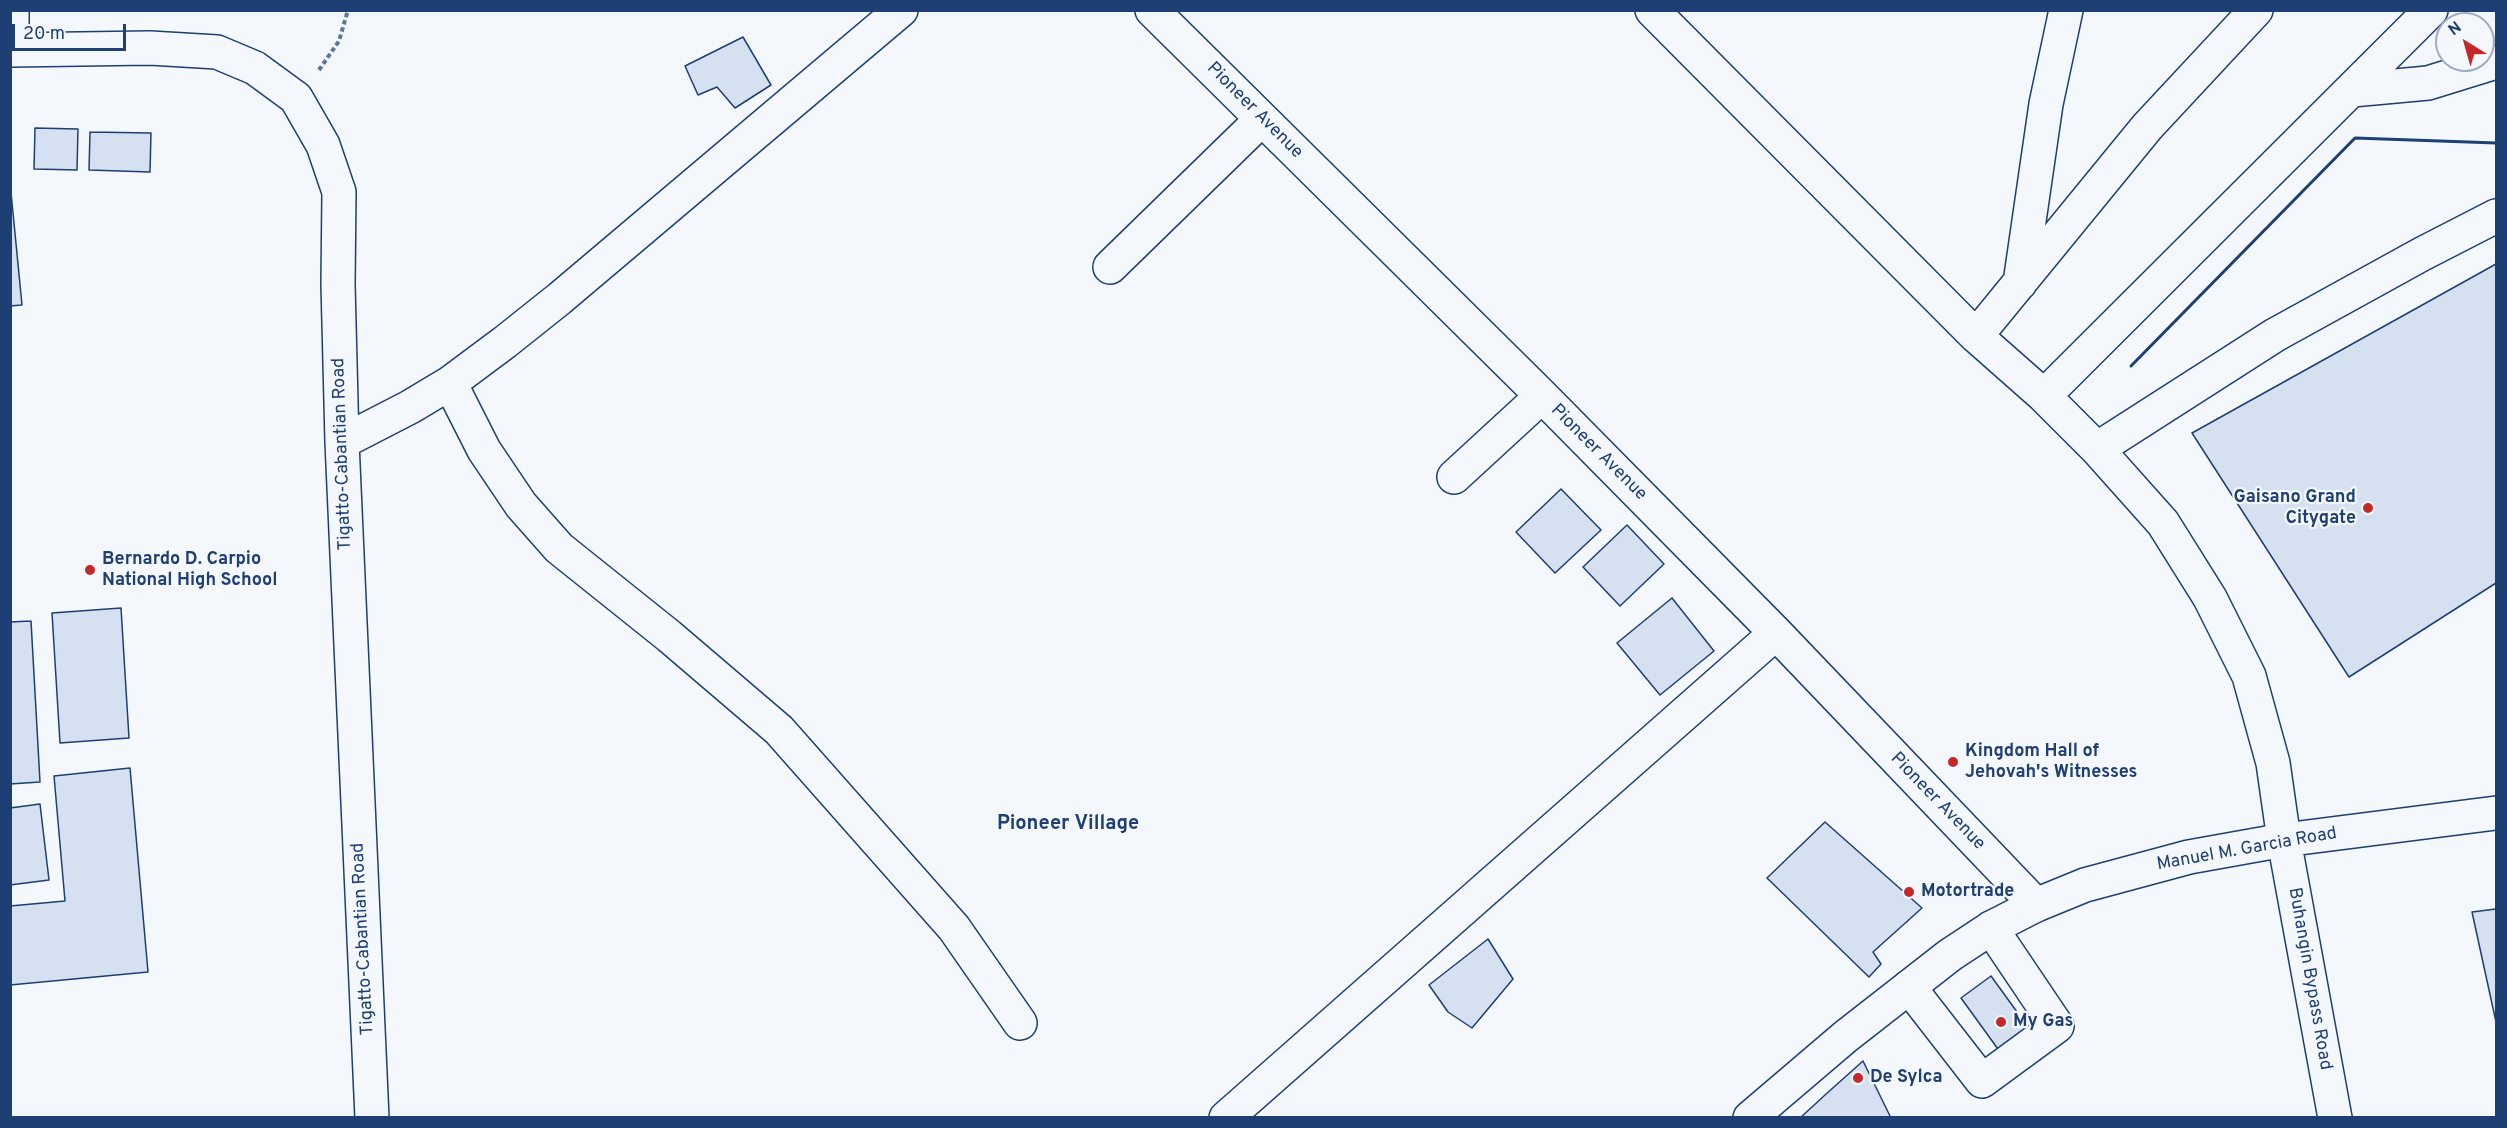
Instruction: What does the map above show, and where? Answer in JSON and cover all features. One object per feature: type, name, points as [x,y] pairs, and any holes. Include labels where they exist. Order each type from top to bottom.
[{"type":"street","points":[[11,50],[12,10]]},
{"type":"street","points":[[342,442],[410,407],[450,383],[559,299],[901,10]]},
{"type":"street","name":"Pioneer Avenue","points":[[1152,10],[1542,396],[1776,633],[2036,905]]},
{"type":"street","name":"Buhangin Bypass Road","points":[[1652,10],[1976,336],[2044,396],[2097,449],[2163,523],[2210,597],[2249,676],[2273,763],[2284,840],[2334,1118]]},
{"type":"street","points":[[2020,283],[2046,104],[2066,10]]},
{"type":"street","points":[[1976,336],[2147,127],[2256,10]]},
{"type":"street","points":[[2044,396],[2431,10]]},
{"type":"street","name":"Tigatto-Cabantian Road","points":[[11,50],[150,48],[217,52],[255,68],[296,98],[323,145],[339,192],[338,284],[342,442],[372,1118]]},
{"type":"street","points":[[2352,90],[2428,83],[2496,62]]},
{"type":"street","points":[[1110,267],[1262,119]]},
{"type":"street","points":[[2097,449],[2275,335],[2496,216]]},
{"type":"street","points":[[450,383],[484,450],[521,505],[559,548],[669,636],[779,730],[954,928],[1020,1023]]},
{"type":"street","points":[[1454,477],[1542,396]]},
{"type":"street","points":[[1226,1118],[1776,633]]},
{"type":"street","name":"Manuel M. Garcia Road","points":[[1750,1118],[1845,1037],[1950,955],[1991,928],[2036,905],[2085,885],[2189,857],[2284,840],[2496,813]]},
{"type":"street","points":[[1909,987],[1982,1081],[2057,1026],[1991,928]]},
{"type":"path","points":[[296,98],[324,64],[339,41],[348,10]]},
{"type":"building","points":[[743,37],[771,85],[735,108],[717,87],[698,95],[685,66]]},
{"type":"building","points":[[35,128],[78,129],[77,170],[34,169]]},
{"type":"building","points":[[90,132],[151,133],[150,172],[89,170]]},
{"type":"building","points":[[10,182],[22,305],[10,306]]},
{"type":"building","name":"Gaisano Grand Citygate","points":[[2496,264],[2496,583],[2349,677],[2192,433]]},
{"type":"building","points":[[1561,489],[1601,530],[1555,573],[1516,532]]},
{"type":"building","points":[[1627,525],[1664,564],[1620,606],[1583,567]]},
{"type":"building","points":[[1672,598],[1714,651],[1660,695],[1617,643]]},
{"type":"building","points":[[121,608],[129,738],[60,743],[52,613]]},
{"type":"building","points":[[31,621],[40,782],[10,784],[10,622]]},
{"type":"building","points":[[130,768],[148,972],[10,985],[10,906],[65,901],[54,776]]},
{"type":"building","points":[[40,804],[49,880],[10,885],[10,808]]},
{"type":"building","points":[[1825,822],[1922,908],[1873,952],[1881,964],[1869,977],[1767,878]]},
{"type":"building","points":[[2496,909],[2496,1022],[2472,912]]},
{"type":"building","points":[[1488,939],[1513,979],[1472,1028],[1448,1012],[1429,985]]},
{"type":"building","name":"My Gas","points":[[1991,976],[2041,1045],[2011,1067],[1961,998]]},
{"type":"building","name":"De Sylca","points":[[1863,1061],[1891,1118],[1800,1118],[1825,1095]]},
{"type":"wall","points":[[2131,366],[2355,138],[2496,143]]},
{"type":"place","name":"Gaisano Grand Citygate","points":[[2368,508]]},
{"type":"place","name":"Bernardo D. Carpio National High School","points":[[90,570]]},
{"type":"place","name":"Kingdom Hall of Jehovah's Witnesses","points":[[1953,762]]},
{"type":"place","name":"Motortrade","points":[[1909,892]]},
{"type":"place","name":"My Gas","points":[[2001,1022]]},
{"type":"place","name":"De Sylca","points":[[1858,1078]]},
{"type":"district","name":"Pioneer Village","points":[[1068,825]]}]
